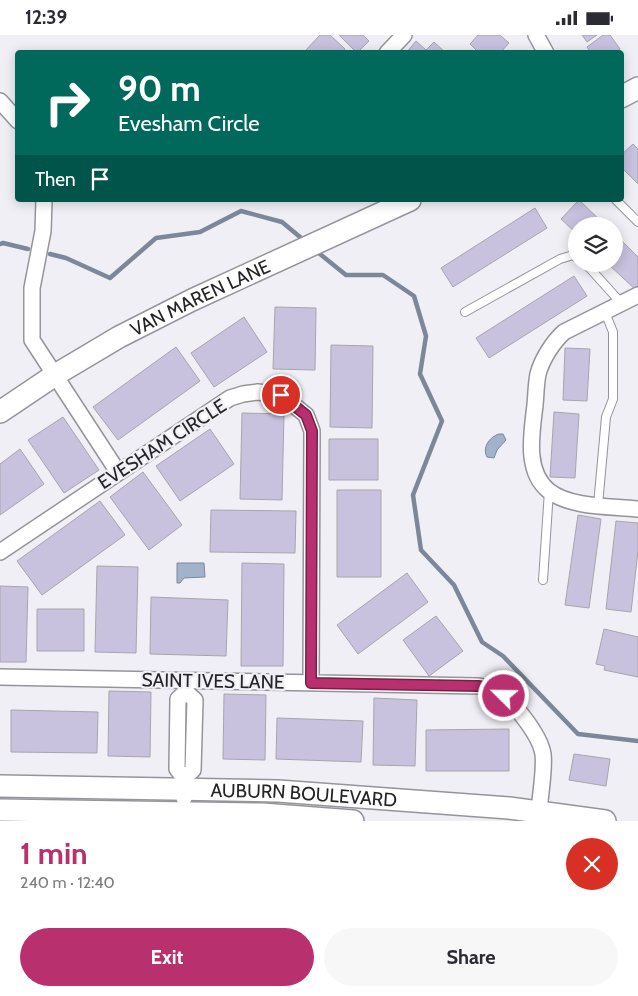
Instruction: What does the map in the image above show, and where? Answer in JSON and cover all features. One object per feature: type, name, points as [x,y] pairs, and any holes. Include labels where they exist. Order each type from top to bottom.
[{"type":"main road","points":[[624,95],[638,88]]},
{"type":"main road","name":"VAN MAREN LANE","points":[[0,412],[55,375],[105,345],[329,237],[381,206],[400,202]]},
{"type":"main road","name":"AUBURN BOULEVARD","points":[[0,786],[184,784],[278,791],[508,815],[539,812],[605,821]]},
{"type":"main road","name":"AUBURN BOULEVARD","points":[[0,810],[262,814],[352,821]]},
{"type":"street","points":[[390,50],[404,35]]},
{"type":"street","points":[[536,35],[544,50]]},
{"type":"street","points":[[0,101],[15,118]]},
{"type":"street","points":[[44,202],[43,231],[32,288],[32,339],[118,472]]},
{"type":"street","points":[[638,295],[564,332],[557,338],[546,355],[538,373],[531,444],[533,463],[540,481],[549,491],[562,499],[580,504],[638,509]]},
{"type":"street","name":"EVESHAM CIRCLE","points":[[0,551],[230,398],[258,392],[281,395],[306,415],[312,431],[311,683]]},
{"type":"street","name":"SAINT IVES LANE","points":[[0,677],[186,686],[311,683],[478,686],[491,688],[504,696],[540,743],[543,756],[539,812]]},
{"type":"street","points":[[184,813],[184,784],[194,770],[195,700],[186,686]]},
{"type":"lane","points":[[618,202],[638,222]]},
{"type":"lane","points":[[465,311],[560,259],[568,257]]},
{"type":"lane","points":[[593,272],[622,304]]},
{"type":"lane","points":[[598,505],[606,417],[613,399],[612,332],[605,312]]},
{"type":"lane","points":[[543,580],[549,491]]},
{"type":"water","points":[[499,434],[503,434],[506,440],[497,450],[494,458],[487,457],[485,450],[487,443]]},
{"type":"water","points":[[177,563],[204,563],[205,577],[184,578],[180,583],[177,583]]},
{"type":"building","points":[[320,35],[330,35],[345,49],[344,50],[306,50]]},
{"type":"building","points":[[339,35],[363,35],[369,41],[360,50],[354,50]]},
{"type":"building","points":[[478,35],[500,35],[509,43],[503,50],[476,50],[470,44]]},
{"type":"building","points":[[582,35],[597,35],[587,42]]},
{"type":"building","points":[[603,35],[610,35],[620,49],[589,50],[587,47]]},
{"type":"building","points":[[416,41],[426,50],[408,50]]},
{"type":"building","points":[[434,42],[443,50],[426,50]]},
{"type":"building","points":[[633,144],[638,149],[638,184],[624,170],[624,152]]},
{"type":"building","points":[[577,202],[581,202],[597,217],[568,217],[568,226],[561,219]]},
{"type":"building","points":[[535,208],[547,228],[453,287],[441,268]]},
{"type":"building","points":[[623,242],[638,257],[638,288],[636,290],[617,272],[623,272]]},
{"type":"building","points":[[574,276],[587,296],[489,358],[476,338]]},
{"type":"building","points":[[275,307],[316,308],[315,370],[273,369]]},
{"type":"building","points":[[244,317],[267,352],[214,387],[191,353]]},
{"type":"building","points":[[331,345],[373,346],[372,428],[330,427]]},
{"type":"building","points":[[176,347],[200,381],[118,440],[93,407]]},
{"type":"building","points":[[565,348],[590,349],[587,401],[563,400]]},
{"type":"building","points":[[554,412],[579,414],[575,478],[550,477]]},
{"type":"building","points":[[242,413],[284,414],[282,500],[240,499]]},
{"type":"building","points":[[63,417],[99,470],[64,493],[28,440]]},
{"type":"building","points":[[210,429],[234,464],[180,501],[156,466]]},
{"type":"building","points":[[329,439],[378,439],[378,480],[329,480]]},
{"type":"building","points":[[20,449],[44,484],[0,515],[0,464]]},
{"type":"building","points":[[143,472],[182,525],[149,550],[110,497]]},
{"type":"building","points":[[337,490],[381,490],[381,577],[337,577]]},
{"type":"building","points":[[100,501],[125,535],[42,595],[17,561]]},
{"type":"building","points":[[211,510],[296,511],[295,553],[210,552]]},
{"type":"building","points":[[578,515],[601,519],[589,608],[565,605]]},
{"type":"building","points":[[616,521],[638,523],[638,551],[631,612],[606,609]]},
{"type":"building","points":[[242,563],[284,564],[283,666],[241,666]]},
{"type":"building","points":[[97,566],[138,567],[136,653],[95,652]]},
{"type":"building","points":[[407,573],[428,602],[358,654],[337,625]]},
{"type":"building","points":[[0,586],[28,587],[26,662],[0,662]]},
{"type":"building","points":[[151,597],[228,600],[226,656],[150,654]]},
{"type":"building","points":[[37,609],[84,609],[84,651],[37,651]]},
{"type":"building","points":[[436,616],[463,651],[429,676],[403,640]]},
{"type":"building","points":[[604,629],[638,637],[638,677],[604,670],[605,666],[596,664]]},
{"type":"building","points":[[109,691],[151,692],[150,757],[108,756]]},
{"type":"building","points":[[224,694],[266,695],[265,760],[223,759]]},
{"type":"building","points":[[374,698],[417,700],[415,766],[373,765]]},
{"type":"building","points":[[11,710],[98,712],[97,753],[11,752]]},
{"type":"building","points":[[277,718],[363,721],[361,762],[276,759]]},
{"type":"building","points":[[509,729],[509,771],[426,771],[426,730]]},
{"type":"building","points":[[574,754],[610,759],[606,786],[569,780]]},
{"type":"waterway","points":[[50,254],[66,258],[110,278],[156,238],[200,232],[241,211],[282,222],[306,242]]},
{"type":"waterway","points":[[0,244],[3,243],[28,249]]},
{"type":"waterway","points":[[315,250],[346,275],[383,275],[414,296],[426,336],[420,374],[442,421],[413,495],[421,550],[454,585],[482,642],[503,656],[578,734],[638,741]]},
{"type":"route","points":[[281,395],[306,415],[312,431],[311,683],[478,686],[491,688],[504,696]]}]
